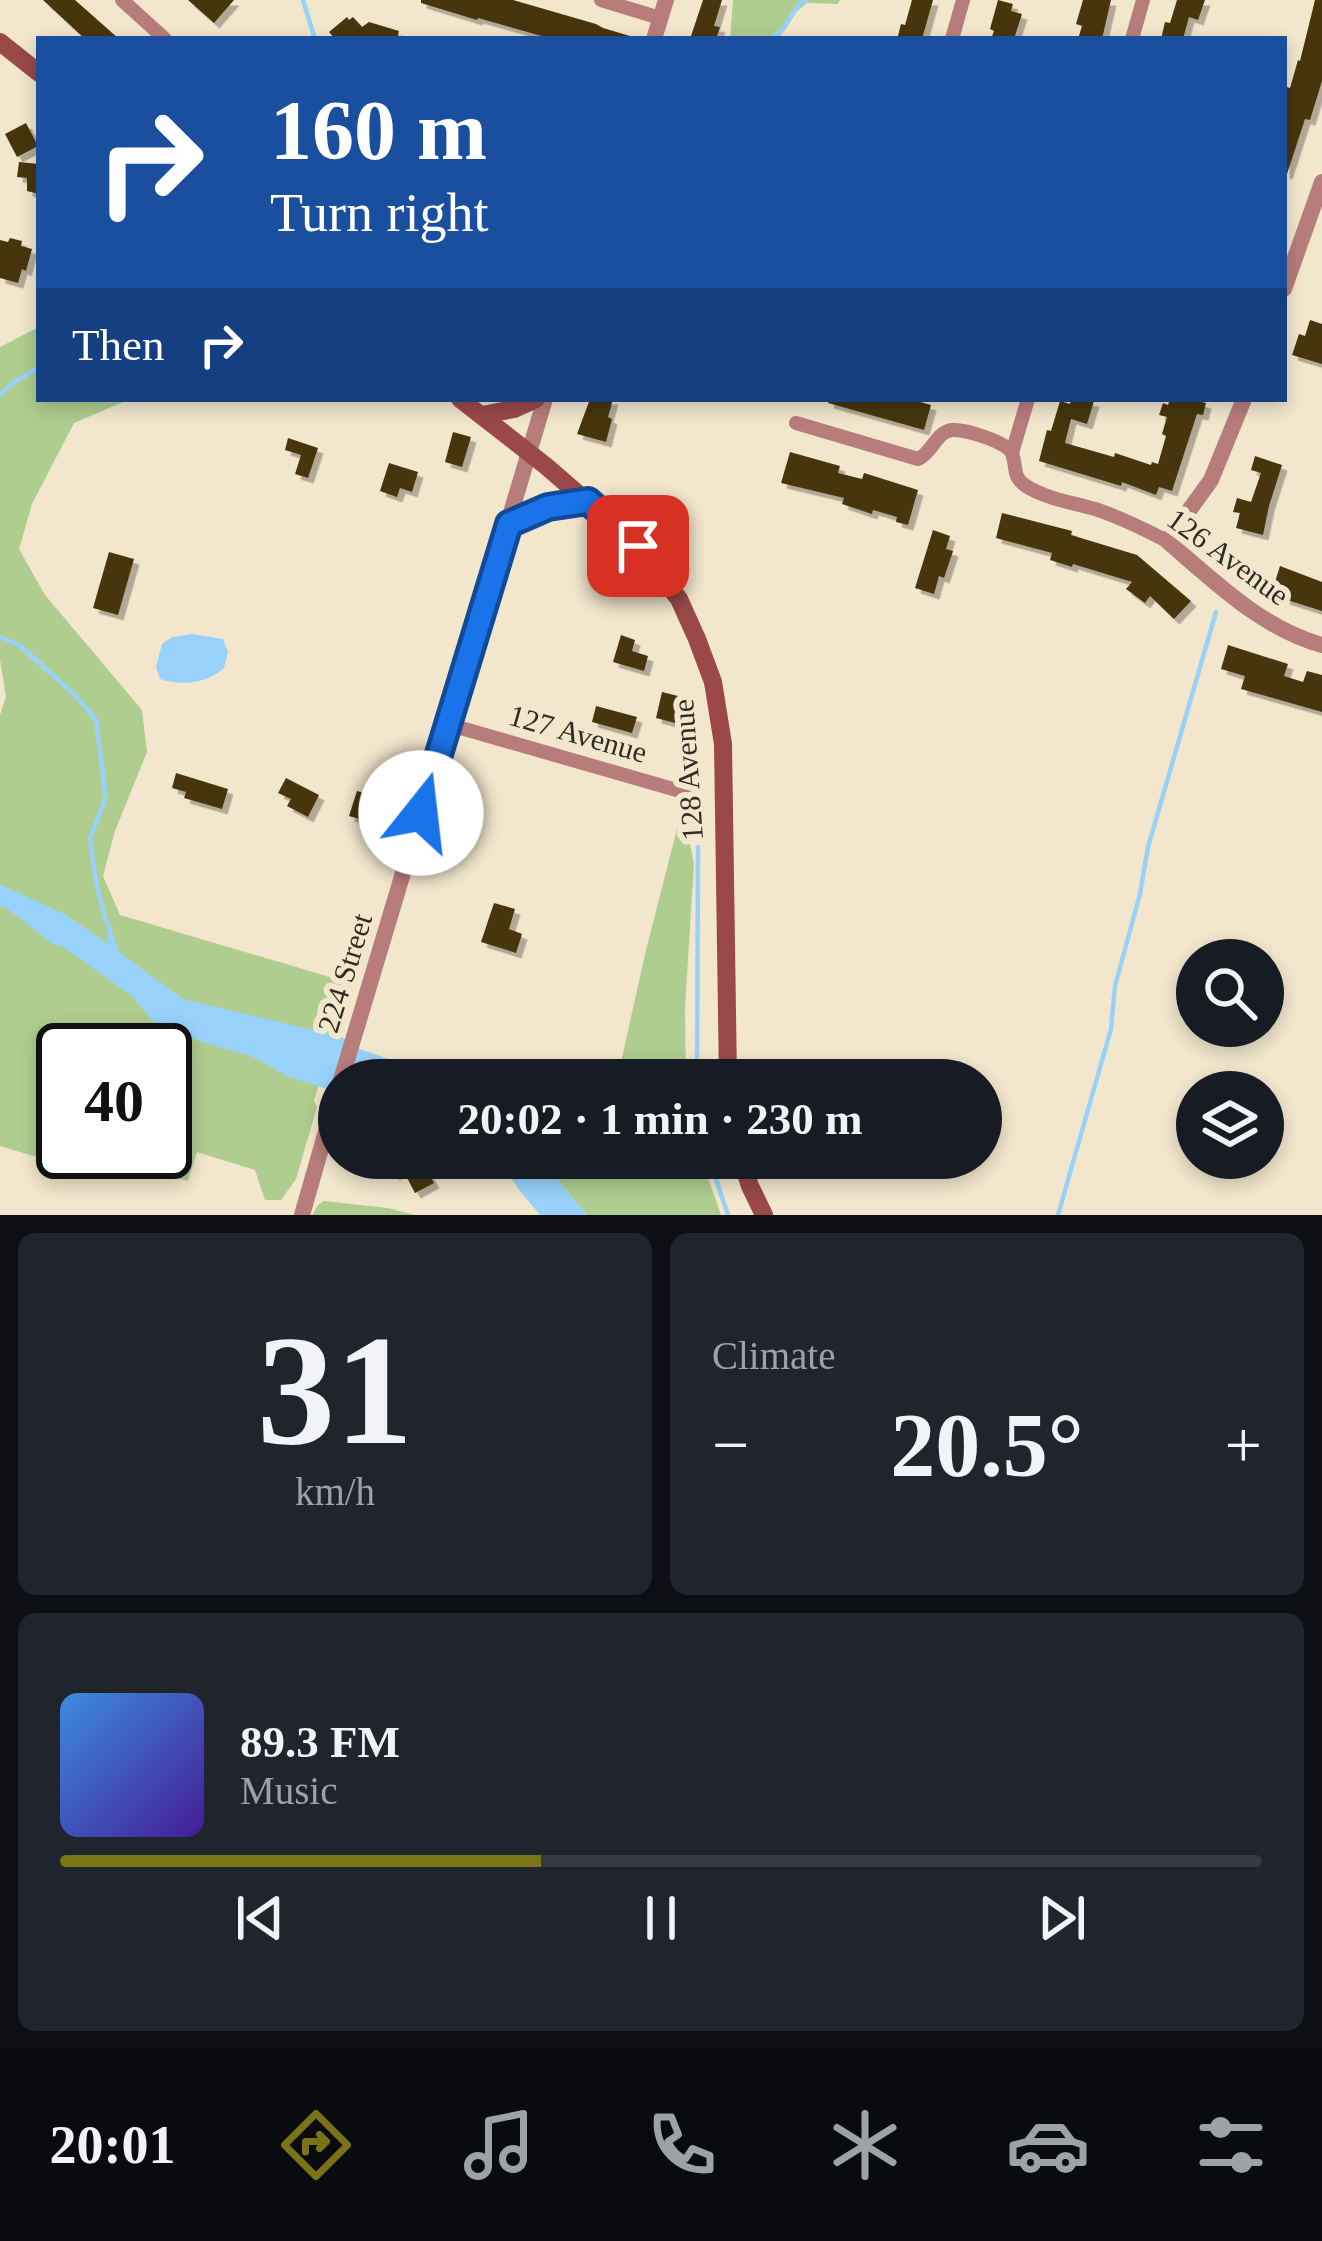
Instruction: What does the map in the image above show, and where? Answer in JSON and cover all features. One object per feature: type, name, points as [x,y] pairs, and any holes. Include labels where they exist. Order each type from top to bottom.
[{"type":"main road","points":[[0,42],[36,71]]},
{"type":"main road","name":"128 Avenue","points":[[464,402],[638,546],[680,599],[712,682],[724,770],[728,1059]]},
{"type":"main road","points":[[482,415],[533,402]]},
{"type":"main road","points":[[509,524],[548,507],[588,501]]},
{"type":"main road","points":[[748,1179],[764,1215]]},
{"type":"street","points":[[601,0],[663,9]]},
{"type":"street","points":[[953,36],[963,0]]},
{"type":"street","points":[[1133,36],[1143,0]]},
{"type":"street","points":[[130,2],[162,36]]},
{"type":"street","points":[[1287,281],[1322,182]]},
{"type":"street","name":"224 Street","points":[[347,1059],[530,454],[540,402]]},
{"type":"street","points":[[1012,453],[1027,402]]},
{"type":"street","points":[[1166,541],[1211,480],[1243,402]]},
{"type":"street","name":"126 Avenue","points":[[796,423],[911,458],[924,458],[942,434],[954,430],[1000,442],[1012,453],[1015,473],[1029,488],[1124,519],[1166,541],[1238,602],[1299,639],[1322,645]]},
{"type":"street","name":"127 Avenue","points":[[447,724],[694,795]]},
{"type":"street","name":"224 Street","points":[[302,1215],[318,1159]]},
{"type":"green space","points":[[733,0],[840,0],[838,4],[807,3],[780,36],[730,36]]},
{"type":"green space","points":[[36,329],[36,402],[123,402],[74,423],[32,504],[19,549],[45,595],[142,710],[147,752],[115,831],[103,876],[120,915],[350,983],[342,1037],[333,1037],[326,1059],[318,1059],[317,1107],[296,1179],[281,1200],[265,1200],[255,1170],[197,1152],[192,1168],[192,1023],[36,1023],[36,1157],[0,1146],[0,715],[6,697],[0,660],[0,347]]},
{"type":"green space","points":[[678,825],[688,833],[694,864],[686,1059],[622,1059]]},
{"type":"green space","points":[[557,1179],[708,1179],[721,1215],[587,1215]]},
{"type":"green space","points":[[324,1201],[388,1208],[414,1215],[312,1215]]},
{"type":"water","points":[[192,634],[223,639],[228,652],[224,668],[194,682],[160,679],[156,667],[162,644]]},
{"type":"water","points":[[0,884],[66,915],[108,944],[107,915],[119,952],[183,999],[342,1037],[354,1047],[389,1059],[318,1059],[318,1086],[287,1076],[251,1056],[192,1038],[192,1023],[153,1021],[131,995],[0,906]]},
{"type":"water","points":[[512,1179],[557,1179],[587,1215],[540,1215]]},
{"type":"building","points":[[43,0],[75,0],[116,36],[82,36]]},
{"type":"building","points":[[188,0],[234,0],[214,23]]},
{"type":"building","points":[[513,0],[630,36],[541,36],[421,3]]},
{"type":"building","points":[[703,0],[722,0],[714,26],[720,27],[717,36],[691,36]]},
{"type":"building","points":[[912,0],[933,0],[923,36],[898,36],[901,24],[905,25]]},
{"type":"building","points":[[998,0],[1013,4],[1011,11],[1022,14],[1015,36],[992,36]]},
{"type":"building","points":[[1083,0],[1111,0],[1103,36],[1079,36],[1082,26],[1076,24]]},
{"type":"building","points":[[1177,0],[1205,0],[1198,20],[1189,17],[1184,36],[1162,36],[1165,22],[1170,23]]},
{"type":"building","points":[[1315,0],[1322,0],[1322,81],[1287,174],[1287,87],[1300,61]]},
{"type":"building","points":[[347,17],[362,27],[369,22],[399,31],[398,36],[332,36],[329,32]]},
{"type":"building","points":[[26,123],[36,147],[17,157],[5,134]]},
{"type":"building","points":[[19,162],[36,164],[36,193],[27,191],[27,178],[17,177]]},
{"type":"building","points":[[10,238],[32,249],[18,283],[0,278],[0,240]]},
{"type":"building","points":[[1310,320],[1322,324],[1322,364],[1292,355]]},
{"type":"building","points":[[589,402],[612,402],[606,442],[577,434]]},
{"type":"building","points":[[920,402],[931,405],[924,430],[828,403]]},
{"type":"building","points":[[1060,402],[1094,402],[1087,424],[1071,419],[1065,443],[1151,465],[1158,464],[1166,436],[1162,434],[1167,417],[1159,415],[1163,403],[1206,403],[1203,415],[1197,414],[1172,491],[1159,487],[1156,495],[1039,461]]},
{"type":"building","points":[[453,432],[471,437],[462,467],[445,462]]},
{"type":"building","points":[[288,438],[318,448],[308,478],[295,474],[301,455],[285,450]]},
{"type":"building","points":[[790,452],[840,466],[838,473],[862,479],[864,473],[918,490],[908,525],[896,522],[897,517],[842,504],[844,498],[781,483]]},
{"type":"building","points":[[1255,456],[1282,465],[1263,535],[1236,528],[1240,513],[1233,512],[1237,498],[1251,502],[1261,473],[1251,470]]},
{"type":"building","points":[[389,463],[418,472],[412,492],[400,488],[397,497],[380,491]]},
{"type":"building","points":[[1002,513],[1072,531],[1071,535],[1137,555],[1191,601],[1174,619],[1150,596],[1145,603],[1126,589],[1132,582],[1050,560],[1052,553],[996,538]]},
{"type":"building","points":[[933,530],[950,536],[946,549],[953,551],[934,594],[915,588]]},
{"type":"building","points":[[109,552],[134,559],[118,615],[93,608]]},
{"type":"building","points":[[1280,566],[1322,582],[1322,611],[1284,599],[1287,590],[1274,585]]},
{"type":"building","points":[[621,635],[635,640],[632,651],[648,656],[644,671],[613,662]]},
{"type":"building","points":[[1228,645],[1288,664],[1284,676],[1303,682],[1307,671],[1322,675],[1322,712],[1241,689],[1245,676],[1221,669]]},
{"type":"building","points":[[662,692],[682,697],[675,723],[656,718]]},
{"type":"building","points":[[596,706],[637,717],[632,733],[592,722]]},
{"type":"building","points":[[176,773],[228,789],[222,809],[184,798],[186,792],[172,788]]},
{"type":"building","points":[[286,778],[319,795],[308,817],[287,806],[291,799],[278,793]]},
{"type":"building","points":[[357,791],[385,799],[378,824],[349,816]]},
{"type":"building","points":[[494,903],[515,909],[509,929],[522,934],[516,953],[481,942]]},
{"type":"building","points":[[408,1179],[432,1179],[434,1183],[415,1193]]},
{"type":"waterway","points":[[303,0],[314,36]]},
{"type":"waterway","points":[[774,36],[806,0]]},
{"type":"waterway","points":[[0,395],[36,369]]},
{"type":"waterway","points":[[1058,1215],[1111,1029],[1115,986],[1148,847],[1216,612]]},
{"type":"waterway","points":[[0,637],[19,645],[96,720],[106,798],[90,838],[106,922]]},
{"type":"waterway","points":[[697,1059],[698,847]]},
{"type":"waterway","points":[[716,1179],[728,1215]]},
{"type":"route","points":[[421,813],[509,524],[548,507],[588,501],[638,546]]}]
